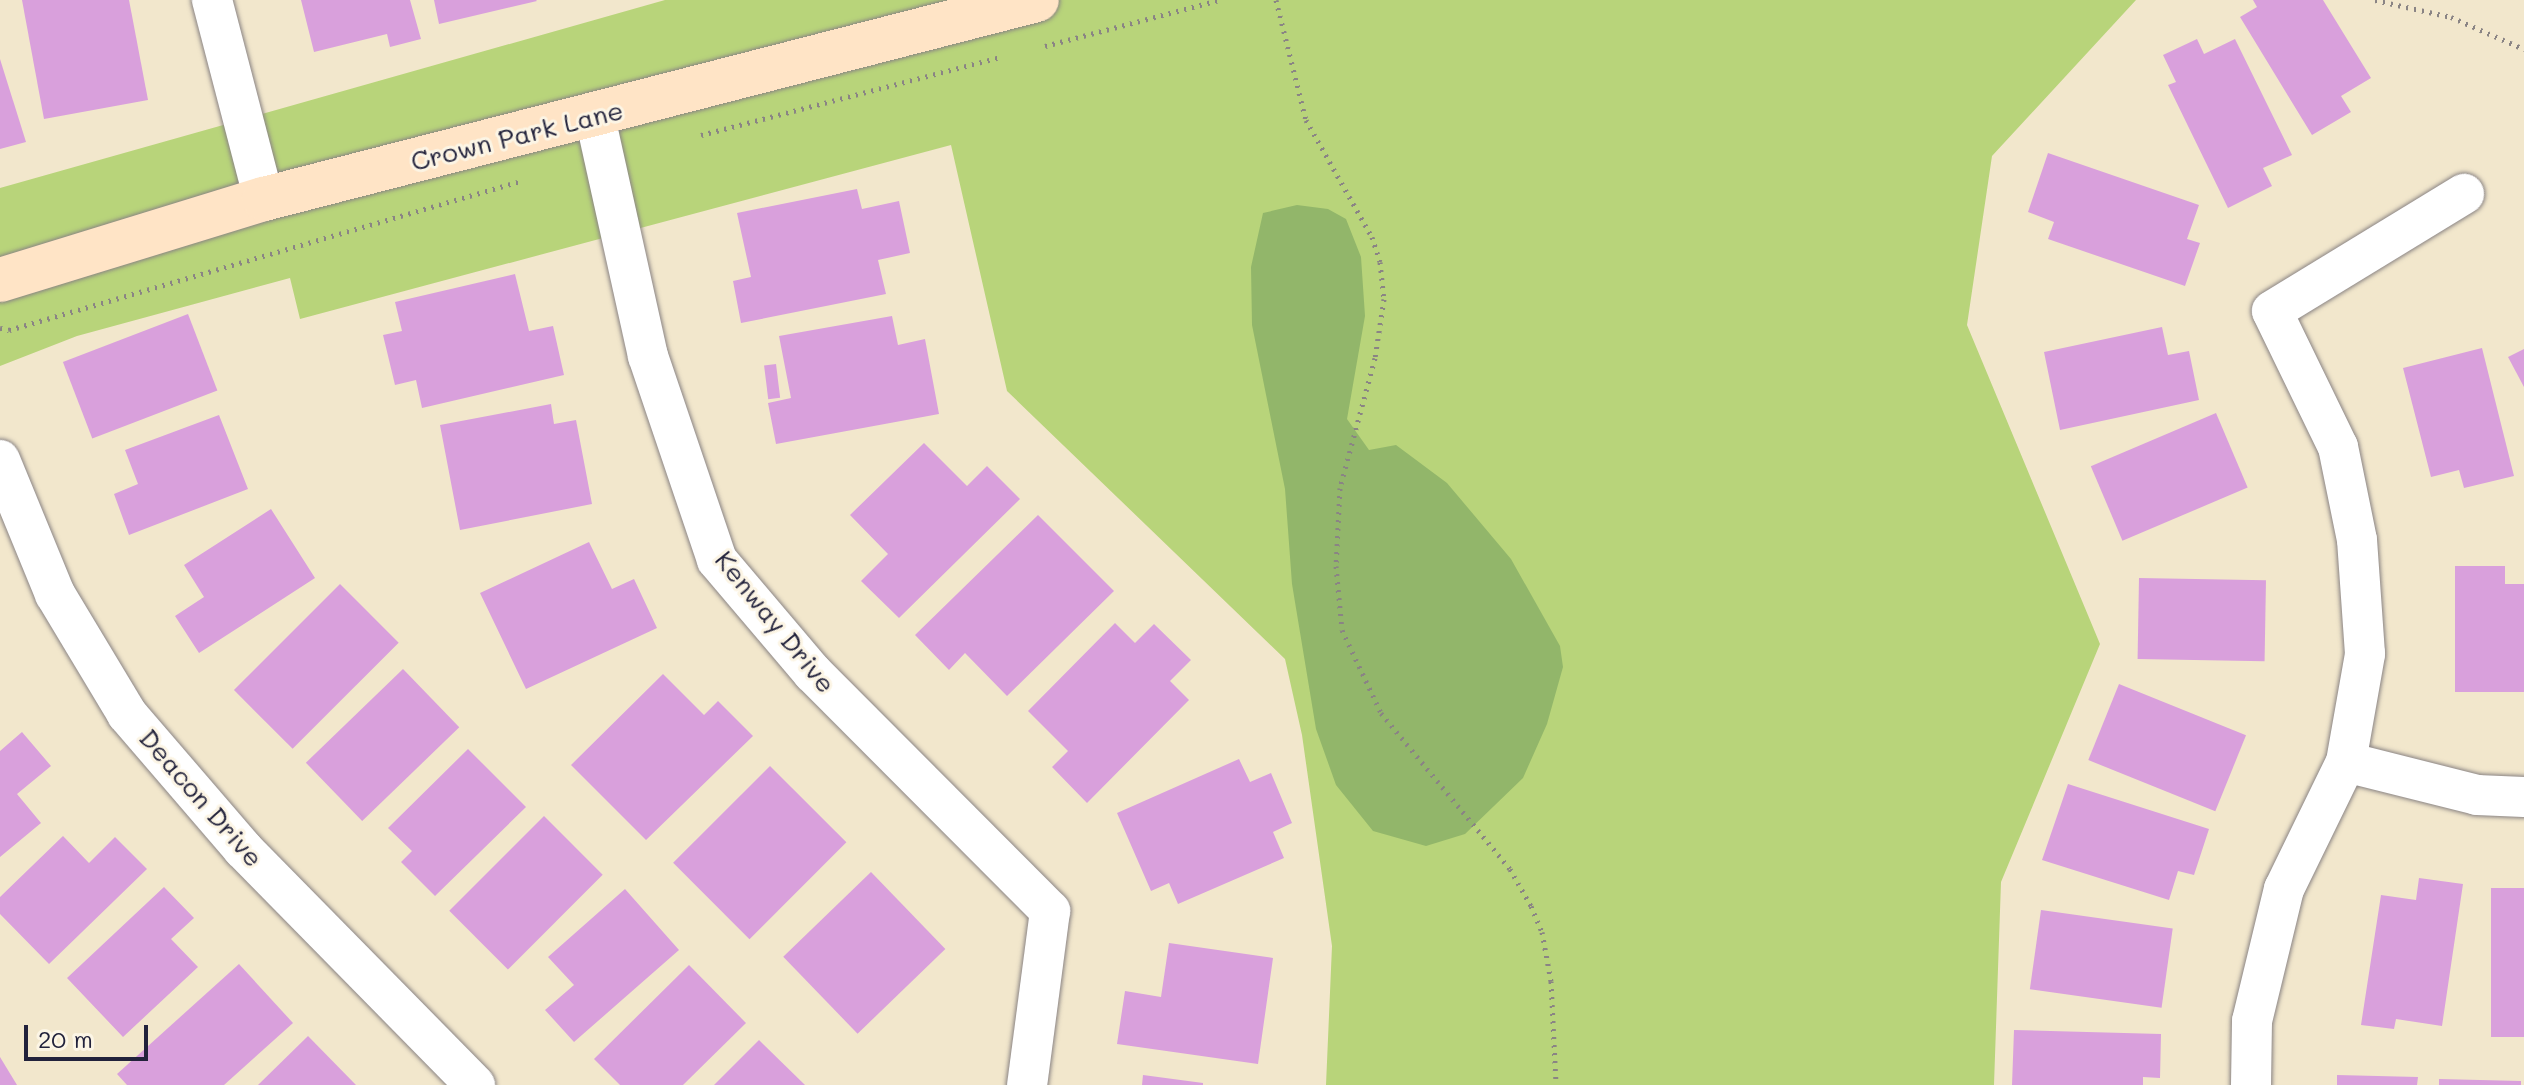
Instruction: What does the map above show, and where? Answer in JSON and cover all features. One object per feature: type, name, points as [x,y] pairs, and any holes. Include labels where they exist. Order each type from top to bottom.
[{"type":"street","points":[[212,0],[264,199]]},
{"type":"street","name":"Crown Park Lane","points":[[0,280],[264,199],[595,117],[1037,0]]},
{"type":"street","name":"Kenway Drive","points":[[595,117],[648,356],[717,560],[813,673],[1050,911],[1027,1085]]},
{"type":"street","points":[[2251,1085],[2252,1021],[2284,889],[2346,762],[2365,654],[2357,540],[2338,447],[2272,311],[2464,194]]},
{"type":"street","name":"Deacon Drive","points":[[0,460],[55,594],[127,714],[243,849],[475,1085]]},
{"type":"street","points":[[2346,762],[2477,795],[2524,797]]},
{"type":"path","points":[[1037,48],[1219,0]]},
{"type":"path","points":[[1276,0],[1306,120],[1372,237],[1380,262],[1384,299],[1375,358],[1340,488],[1336,566],[1342,630],[1381,713],[1510,869],[1531,906],[1542,932],[1551,981],[1556,1085]]},
{"type":"path","points":[[2375,0],[2451,17],[2524,49]]},
{"type":"path","points":[[689,137],[1007,56]]},
{"type":"path","points":[[0,328],[9,330],[531,178]]},
{"type":"green space","points":[[665,0],[2136,0],[1992,156],[1967,325],[2100,644],[2001,882],[1994,1085],[1326,1085],[1332,946],[1302,735],[1285,659],[1007,391],[951,145],[300,319],[290,278],[77,336],[0,366],[0,188]]},
{"type":"green space","points":[[1297,205],[1328,209],[1346,219],[1361,257],[1365,316],[1347,419],[1369,450],[1396,445],[1447,483],[1511,559],[1560,646],[1563,667],[1547,724],[1523,778],[1465,834],[1426,846],[1373,831],[1336,785],[1316,729],[1292,584],[1285,489],[1252,325],[1251,267],[1263,213]]},
{"type":"building","points":[[22,0],[129,0],[148,100],[44,119]]},
{"type":"building","points":[[301,0],[410,0],[421,39],[390,47],[387,34],[314,52]]},
{"type":"building","points":[[434,0],[536,0],[537,1],[439,24]]},
{"type":"building","points":[[2253,0],[2323,0],[2371,78],[2341,96],[2351,112],[2312,135],[2240,17],[2257,7]]},
{"type":"building","points":[[2197,39],[2204,54],[2235,39],[2292,155],[2263,168],[2272,186],[2228,208],[2168,85],[2176,82],[2163,55]]},
{"type":"building","points":[[0,59],[26,142],[0,149]]},
{"type":"building","points":[[2048,153],[2199,205],[2187,239],[2200,243],[2185,286],[2048,239],[2054,222],[2028,212]]},
{"type":"building","points":[[857,189],[862,209],[899,201],[910,253],[878,260],[886,294],[741,323],[733,281],[751,277],[737,213]]},
{"type":"building","points":[[515,274],[529,331],[553,326],[564,375],[422,408],[416,380],[395,385],[383,335],[402,331],[395,302]]},
{"type":"building","points":[[188,314],[217,391],[92,439],[63,362]]},
{"type":"building","points":[[892,316],[898,345],[925,339],[939,414],[776,444],[768,403],[791,398],[779,336]]},
{"type":"building","points":[[2162,327],[2168,355],[2189,351],[2199,400],[2060,430],[2044,352]]},
{"type":"building","points":[[2482,348],[2514,476],[2464,488],[2459,470],[2431,477],[2403,368]]},
{"type":"building","points":[[2524,349],[2524,387],[2508,357]]},
{"type":"building","points":[[776,364],[780,398],[768,399],[764,365]]},
{"type":"building","points":[[551,404],[554,424],[576,420],[592,504],[460,530],[440,425]]},
{"type":"building","points":[[2216,413],[2248,488],[2122,541],[2091,466]]},
{"type":"building","points":[[219,415],[248,489],[129,535],[114,494],[138,484],[125,450]]},
{"type":"building","points":[[924,443],[967,486],[987,466],[1020,499],[899,618],[861,581],[888,554],[850,515]]},
{"type":"building","points":[[271,509],[315,578],[199,653],[175,616],[204,597],[184,565]]},
{"type":"building","points":[[1038,515],[1114,591],[1007,696],[965,653],[949,670],[915,635]]},
{"type":"building","points":[[589,542],[612,589],[634,579],[657,628],[526,689],[480,593]]},
{"type":"building","points":[[2455,566],[2505,566],[2505,584],[2524,584],[2524,692],[2455,692]]},
{"type":"building","points":[[2139,578],[2266,580],[2265,661],[2138,659]]},
{"type":"building","points":[[340,584],[399,643],[293,749],[234,690]]},
{"type":"building","points":[[1115,623],[1135,643],[1154,624],[1191,660],[1170,681],[1189,700],[1087,803],[1052,767],[1068,751],[1028,711]]},
{"type":"building","points":[[403,669],[459,727],[362,821],[306,763]]},
{"type":"building","points":[[663,674],[704,715],[718,701],[753,736],[646,840],[571,765]]},
{"type":"building","points":[[2119,684],[2246,735],[2215,811],[2088,760]]},
{"type":"building","points":[[22,732],[51,766],[17,794],[41,823],[0,857],[0,751]]},
{"type":"building","points":[[468,749],[526,807],[435,896],[401,862],[412,851],[388,828]]},
{"type":"building","points":[[1239,759],[1250,782],[1271,773],[1292,823],[1273,832],[1284,858],[1178,904],[1169,883],[1151,891],[1117,813]]},
{"type":"building","points":[[770,766],[846,842],[749,939],[673,863]]},
{"type":"building","points":[[2068,784],[2209,829],[2194,875],[2178,871],[2169,900],[2042,860]]},
{"type":"building","points":[[544,816],[603,875],[508,969],[449,911]]},
{"type":"building","points":[[63,836],[89,863],[115,837],[147,869],[49,964],[0,914],[0,897]]},
{"type":"building","points":[[871,872],[945,949],[858,1034],[783,957]]},
{"type":"building","points":[[2419,878],[2463,884],[2442,1026],[2396,1019],[2394,1029],[2361,1025],[2381,895],[2416,900]]},
{"type":"building","points":[[164,887],[194,918],[171,939],[198,967],[123,1037],[67,978]]},
{"type":"building","points":[[2491,888],[2524,888],[2524,1037],[2491,1037]]},
{"type":"building","points":[[625,889],[679,950],[574,1042],[545,1010],[574,985],[548,957]]},
{"type":"building","points":[[2041,910],[2173,929],[2162,1008],[2030,989]]},
{"type":"building","points":[[1169,943],[1273,958],[1258,1064],[1117,1044],[1125,991],[1161,997]]},
{"type":"building","points":[[239,964],[293,1023],[224,1085],[127,1085],[117,1074]]},
{"type":"building","points":[[689,965],[746,1023],[683,1085],[620,1085],[594,1059]]},
{"type":"building","points":[[2014,1030],[2161,1034],[2160,1078],[2143,1077],[2143,1085],[2012,1085]]},
{"type":"building","points":[[308,1036],[356,1085],[258,1085]]},
{"type":"building","points":[[759,1040],[805,1085],[714,1085]]},
{"type":"building","points":[[0,1057],[17,1085],[0,1085]]},
{"type":"building","points":[[1143,1075],[1203,1083],[1203,1085],[1142,1085]]},
{"type":"building","points":[[2337,1075],[2418,1077],[2417,1085],[2337,1085]]},
{"type":"building","points":[[2439,1079],[2521,1081],[2521,1085],[2439,1085]]}]
